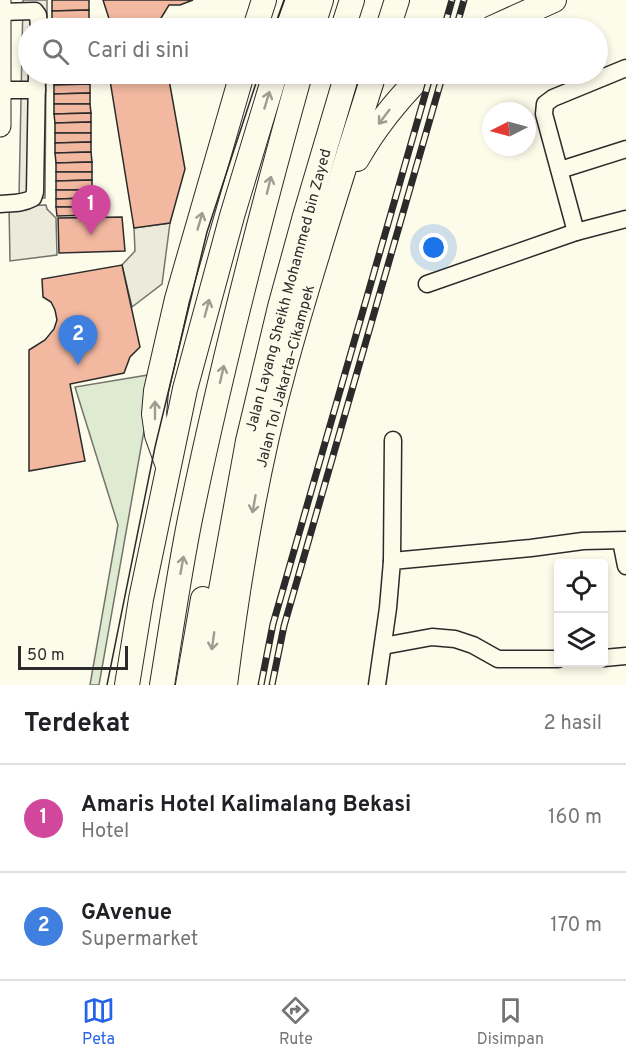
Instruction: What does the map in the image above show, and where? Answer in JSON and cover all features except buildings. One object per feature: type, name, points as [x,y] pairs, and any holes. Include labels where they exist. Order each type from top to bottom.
[{"type":"highway","points":[[258,18],[264,0]]},
{"type":"highway","points":[[292,18],[298,0]]},
{"type":"highway","points":[[315,18],[321,0]]},
{"type":"highway","points":[[346,18],[352,0]]},
{"type":"highway","points":[[364,18],[369,0]]},
{"type":"highway","points":[[391,18],[397,0]]},
{"type":"highway","points":[[514,18],[554,0]]},
{"type":"highway","points":[[168,466],[157,435],[154,414],[156,391],[177,299],[239,84]]},
{"type":"highway","points":[[127,685],[141,599],[185,389],[232,216],[272,84]]},
{"type":"highway","points":[[162,685],[190,521],[231,335],[297,84]]},
{"type":"highway","name":"Jalan Layang Sheikh Mohammed bin Zayed","points":[[188,685],[232,451],[289,214],[327,84]]},
{"type":"highway","name":"Jalan Layang Sheikh Mohammed bin Zayed","points":[[207,685],[219,601],[248,441],[280,307],[344,84]]},
{"type":"highway","name":"Jalan Tol Jakarta–Cikampek","points":[[225,685],[240,580],[261,464],[283,370],[371,84]]},
{"type":"highway","points":[[314,264],[349,177],[366,143],[389,110],[414,84]]},
{"type":"main road","points":[[0,0],[0,126]]},
{"type":"street","points":[[0,12],[36,6]]},
{"type":"street","points":[[608,76],[626,68]]},
{"type":"street","points":[[576,232],[544,114],[545,104],[588,84]]},
{"type":"street","points":[[0,90],[37,87]]},
{"type":"street","points":[[0,97],[37,87]]},
{"type":"street","points":[[0,204],[27,201],[33,198],[35,192],[37,87]]},
{"type":"street","points":[[560,170],[626,149]]},
{"type":"street","points":[[427,284],[576,232],[626,219]]},
{"type":"street","points":[[377,685],[392,561],[393,440]]},
{"type":"street","points":[[392,561],[583,541],[623,541],[626,566]]},
{"type":"street","points":[[383,646],[432,637],[455,639],[473,645],[498,659],[554,659]]},
{"type":"street","points":[[608,658],[626,656]]},
{"type":"green space","points":[[154,374],[99,685],[90,685],[118,525],[75,387]]},
{"type":"shaded area","points":[[23,0],[47,0],[47,18],[23,18]]},
{"type":"shaded area","points":[[21,84],[46,84],[45,198],[19,197]]},
{"type":"shaded area","points":[[46,205],[56,218],[57,255],[10,261],[9,206]]},
{"type":"shaded area","points":[[170,223],[162,284],[132,307],[122,265],[135,251],[134,228]]},
{"type":"tram line","points":[[278,18],[284,0]]},
{"type":"tram line","points":[[107,685],[155,447],[207,232],[256,84]]},
{"type":"railway","points":[[447,18],[452,0]]},
{"type":"railway","points":[[459,18],[464,0]]},
{"type":"railway","points":[[261,685],[273,624],[428,84]]},
{"type":"railway","points":[[272,685],[284,626],[440,84]]},
{"type":"place","name":"Amaris Hotel Kalimalang Bekasi","points":[[91,235]]},
{"type":"place","name":"GAvenue","points":[[78,365]]}]
